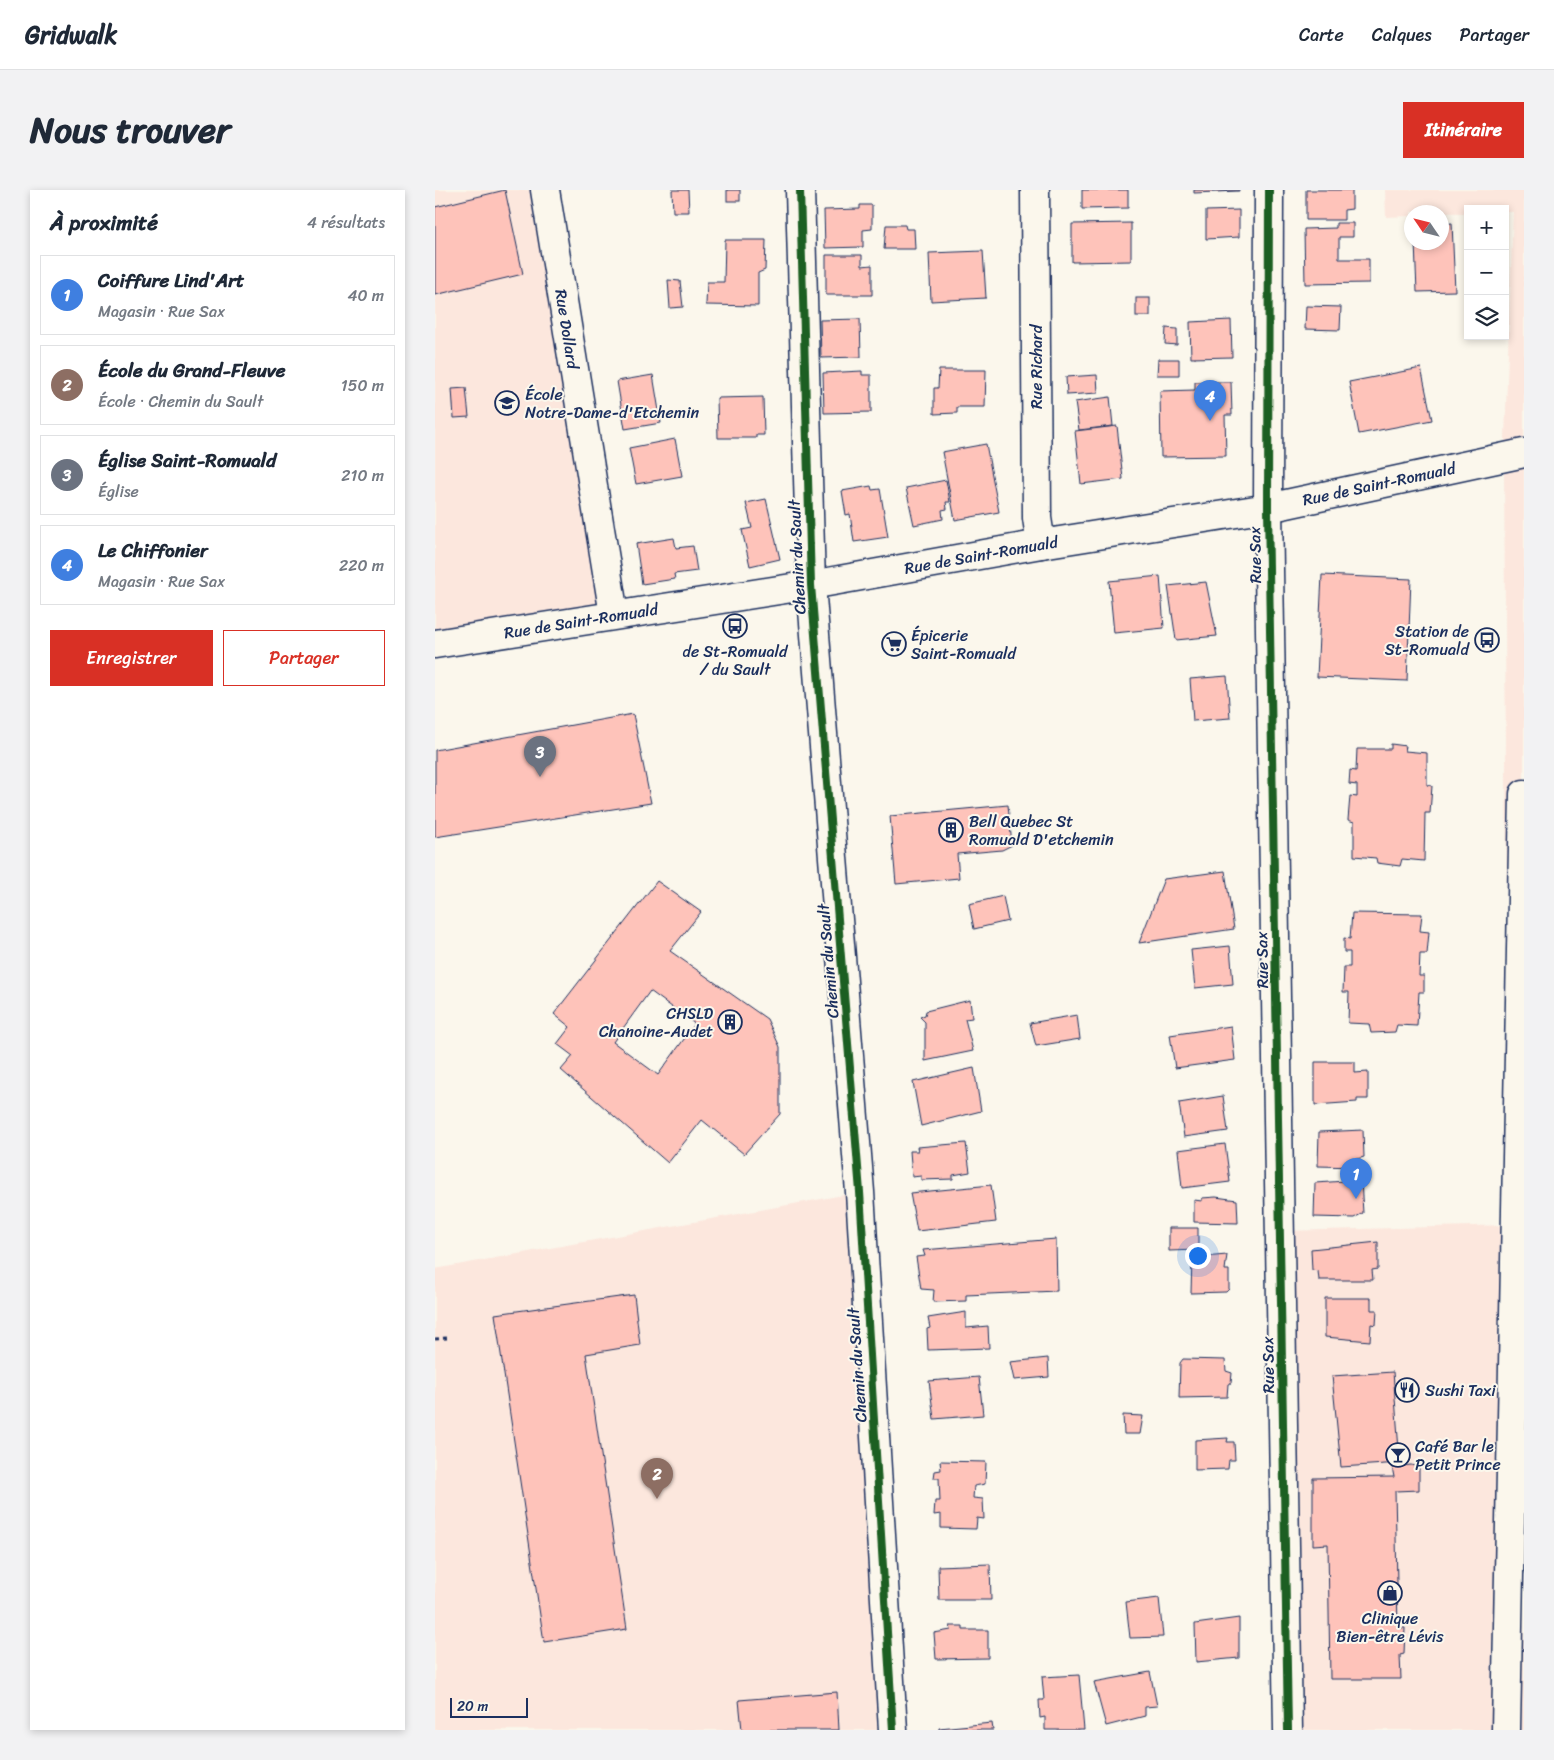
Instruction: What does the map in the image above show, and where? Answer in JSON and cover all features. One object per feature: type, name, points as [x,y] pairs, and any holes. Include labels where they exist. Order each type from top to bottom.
[{"type":"street","name":"Rue Dollard","points":[[545,190],[614,615]]},
{"type":"street","name":"Chemin du Sault","points":[[800,190],[811,585],[860,1192],[893,1730]]},
{"type":"street","name":"Rue Richard","points":[[1035,190],[1037,518],[1041,544]]},
{"type":"street","name":"Rue Sax","points":[[1269,190],[1267,508],[1288,1730]]},
{"type":"street","name":"Rue de Saint-Romuald","points":[[435,644],[811,585],[1041,544],[1267,508],[1524,452]]},
{"type":"street","points":[[1506,1730],[1524,794]]},
{"type":"path","points":[[435,1339],[447,1338]]},
{"type":"shaded area","name":"École Notre-Dame-d'Etchemin","points":[[435,190],[545,190],[614,615],[435,644]]},
{"type":"shaded area","points":[[1385,190],[1524,190],[1524,1730],[1303,1730],[1285,1231],[1509,1225],[1504,466],[1513,212],[1509,212],[1509,205],[1464,205],[1464,213],[1449,213],[1449,205],[1404,205],[1404,216],[1386,217]]},
{"type":"shaded area","points":[[860,1192],[893,1730],[435,1730],[435,1269]]},
{"type":"building","points":[[505,190],[523,274],[435,295],[435,207]]},
{"type":"building","points":[[672,190],[688,190],[689,212],[673,212]]},
{"type":"building","points":[[727,190],[740,190],[740,201],[727,201]]},
{"type":"building","points":[[1082,190],[1128,190],[1128,208],[1082,209]]},
{"type":"building","points":[[1194,190],[1239,190],[1239,191],[1194,193]]},
{"type":"building","points":[[1306,190],[1352,190],[1352,209],[1344,210],[1344,220],[1306,220]]},
{"type":"building","points":[[860,205],[872,205],[872,229],[863,230],[863,247],[825,248],[824,210],[860,209]]},
{"type":"building","points":[[1239,210],[1239,237],[1206,239],[1206,211]]},
{"type":"building","points":[[1131,223],[1131,261],[1072,262],[1072,224]]},
{"type":"building","points":[[1336,223],[1353,223],[1353,237],[1339,237],[1339,259],[1369,259],[1369,283],[1305,284],[1304,229],[1336,228]]},
{"type":"building","points":[[1449,223],[1452,223],[1455,291],[1417,292],[1415,250],[1449,250]]},
{"type":"building","points":[[886,225],[905,225],[906,229],[914,229],[915,249],[884,249]]},
{"type":"building","points":[[725,240],[766,240],[765,270],[758,273],[758,306],[706,305],[707,282],[724,282]]},
{"type":"building","points":[[983,251],[986,298],[931,301],[929,253]]},
{"type":"building","points":[[826,255],[862,255],[862,266],[872,265],[872,295],[826,295]]},
{"type":"building","points":[[668,280],[680,281],[683,307],[670,308]]},
{"type":"building","points":[[1136,298],[1150,298],[1150,316],[1136,316]]},
{"type":"building","points":[[1306,306],[1341,307],[1340,330],[1305,329]]},
{"type":"building","points":[[860,319],[861,357],[821,358],[820,320]]},
{"type":"building","points":[[1231,320],[1232,357],[1191,358],[1190,322]]},
{"type":"building","points":[[1166,328],[1177,329],[1177,345],[1165,344]]},
{"type":"building","points":[[1158,359],[1179,359],[1179,375],[1157,375]]},
{"type":"building","points":[[1421,368],[1432,420],[1359,434],[1349,382]]},
{"type":"building","points":[[939,370],[986,370],[985,407],[957,407],[957,413],[934,414],[934,388],[938,388]]},
{"type":"building","points":[[862,371],[862,375],[871,375],[871,412],[824,413],[823,373]]},
{"type":"building","points":[[653,375],[661,423],[625,429],[617,381]]},
{"type":"building","points":[[1097,375],[1098,393],[1067,395],[1066,377]]},
{"type":"building","points":[[1195,382],[1231,382],[1232,415],[1225,415],[1226,456],[1161,457],[1160,391],[1195,390]]},
{"type":"building","points":[[466,388],[469,417],[454,418],[452,389]]},
{"type":"building","points":[[763,397],[764,435],[756,435],[756,438],[718,438],[717,398]]},
{"type":"building","points":[[1110,397],[1113,426],[1079,430],[1075,402]]},
{"type":"building","points":[[1117,426],[1123,479],[1081,484],[1075,431]]},
{"type":"building","points":[[675,439],[682,476],[636,484],[629,448]]},
{"type":"building","points":[[986,444],[999,512],[955,520],[942,452]]},
{"type":"building","points":[[946,480],[950,502],[946,502],[947,509],[942,510],[943,519],[914,525],[906,488]]},
{"type":"building","points":[[871,486],[872,490],[880,489],[888,537],[854,542],[850,514],[846,515],[842,491]]},
{"type":"building","points":[[766,499],[780,559],[750,566],[742,530],[752,528],[746,503]]},
{"type":"building","points":[[674,538],[676,548],[693,546],[697,571],[674,574],[675,579],[642,584],[636,544]]},
{"type":"building","points":[[1322,575],[1411,579],[1407,681],[1317,677]]},
{"type":"building","points":[[1160,576],[1164,628],[1114,633],[1109,581]]},
{"type":"building","points":[[1206,582],[1217,636],[1176,640],[1168,586]]},
{"type":"building","points":[[1227,676],[1230,718],[1193,721],[1190,679]]},
{"type":"building","points":[[633,714],[651,803],[435,837],[435,750]]},
{"type":"building","points":[[1391,744],[1406,746],[1405,751],[1427,753],[1427,785],[1432,786],[1430,813],[1425,813],[1424,861],[1402,859],[1400,866],[1377,863],[1376,858],[1354,856],[1354,822],[1348,820],[1350,796],[1357,797],[1357,785],[1349,784],[1350,770],[1356,771],[1357,749],[1391,749]]},
{"type":"building","name":"Bell Quebec St Romuald D'etchemin","points":[[1008,805],[1012,845],[1002,850],[957,854],[959,878],[896,884],[890,816]]},
{"type":"building","points":[[1225,871],[1234,929],[1139,943],[1164,879]]},
{"type":"building","name":"CHSLD Chanoine-Audet","points":[[657,881],[701,912],[670,951],[767,1019],[780,1047],[780,1114],[744,1154],[702,1120],[668,1163],[561,1070],[573,1056],[557,1044],[570,1027],[554,1014]],"holes":[[[650,991],[695,1024],[658,1075],[613,1042]]]},
{"type":"building","points":[[1003,896],[1008,921],[974,929],[969,904]]},
{"type":"building","points":[[1352,913],[1422,914],[1420,931],[1429,932],[1427,954],[1420,954],[1419,976],[1424,976],[1424,992],[1419,992],[1417,1026],[1397,1025],[1395,1032],[1371,1033],[1369,1024],[1348,1023],[1349,992],[1343,992],[1344,967],[1350,967],[1350,952],[1344,952],[1344,938],[1350,939]]},
{"type":"building","points":[[1230,946],[1233,984],[1195,988],[1191,950]]},
{"type":"building","points":[[970,1000],[972,1018],[965,1019],[973,1051],[925,1061],[925,1022],[920,1017],[925,1015],[926,1011]]},
{"type":"building","points":[[1077,1015],[1080,1039],[1036,1046],[1030,1023]]},
{"type":"building","points":[[1231,1026],[1235,1060],[1175,1068],[1170,1035]]},
{"type":"building","points":[[1315,1062],[1355,1062],[1355,1073],[1368,1072],[1368,1099],[1357,1099],[1357,1102],[1315,1105]]},
{"type":"building","points":[[974,1068],[981,1111],[921,1126],[913,1082]]},
{"type":"building","points":[[1223,1096],[1228,1131],[1184,1137],[1179,1103]]},
{"type":"building","points":[[1363,1130],[1364,1157],[1357,1159],[1357,1167],[1318,1166],[1319,1132]]},
{"type":"building","points":[[966,1143],[970,1172],[953,1175],[953,1179],[921,1180],[921,1176],[912,1177],[910,1151],[918,1151],[917,1147]]},
{"type":"building","points":[[1225,1144],[1230,1182],[1182,1188],[1178,1150]]},
{"type":"building","points":[[1361,1180],[1363,1213],[1354,1218],[1314,1217],[1315,1183]]},
{"type":"building","points":[[991,1185],[996,1222],[917,1231],[910,1193]]},
{"type":"building","points":[[1216,1197],[1237,1200],[1238,1223],[1194,1222],[1194,1200],[1202,1201],[1202,1198]]},
{"type":"building","points":[[1169,1228],[1198,1228],[1198,1250],[1169,1251]]},
{"type":"building","points":[[1056,1239],[1057,1291],[966,1295],[966,1301],[933,1302],[934,1290],[921,1289],[916,1257],[925,1256],[923,1250]]},
{"type":"building","points":[[1378,1242],[1378,1269],[1372,1270],[1373,1280],[1319,1280],[1318,1271],[1312,1270],[1311,1249]]},
{"type":"building","points":[[1227,1255],[1225,1270],[1229,1270],[1229,1289],[1226,1292],[1191,1293],[1192,1258]]},
{"type":"building","points":[[634,1295],[640,1345],[586,1354],[627,1629],[544,1642],[495,1314]]},
{"type":"building","points":[[1325,1298],[1371,1298],[1371,1310],[1377,1310],[1376,1325],[1371,1324],[1370,1341],[1325,1337]]},
{"type":"building","points":[[966,1312],[966,1328],[988,1326],[989,1348],[928,1350],[927,1329],[930,1328],[928,1318]]},
{"type":"building","points":[[1048,1358],[1049,1377],[1014,1380],[1010,1362]]},
{"type":"building","points":[[1183,1359],[1225,1360],[1226,1371],[1232,1373],[1231,1383],[1228,1384],[1227,1397],[1179,1398],[1180,1363]]},
{"type":"building","points":[[1393,1372],[1400,1463],[1341,1467],[1332,1376]]},
{"type":"building","points":[[979,1377],[983,1415],[934,1419],[929,1381]]},
{"type":"building","points":[[1123,1415],[1143,1416],[1140,1434],[1124,1434]]},
{"type":"building","points":[[1228,1438],[1227,1442],[1234,1442],[1235,1460],[1229,1460],[1228,1469],[1195,1470],[1195,1440]]},
{"type":"building","points":[[940,1461],[986,1462],[985,1484],[974,1486],[973,1498],[983,1499],[984,1519],[977,1518],[976,1529],[941,1528],[941,1514],[934,1515],[935,1501],[940,1501],[939,1478],[934,1478],[935,1471],[941,1470]]},
{"type":"building","points":[[1411,1465],[1419,1467],[1419,1490],[1395,1491],[1398,1628],[1405,1628],[1404,1654],[1400,1655],[1401,1679],[1330,1679],[1328,1544],[1313,1545],[1313,1478],[1394,1477],[1392,1467]]},
{"type":"building","points":[[990,1564],[991,1600],[939,1600],[938,1566]]},
{"type":"building","points":[[1159,1598],[1163,1637],[1130,1638],[1126,1602]]},
{"type":"building","points":[[1239,1618],[1239,1658],[1196,1662],[1195,1624]]},
{"type":"building","points":[[950,1626],[963,1626],[963,1630],[988,1630],[988,1658],[936,1659],[934,1633],[951,1630]]},
{"type":"building","points":[[1150,1672],[1157,1706],[1145,1707],[1145,1716],[1106,1726],[1094,1682]]},
{"type":"building","points":[[1079,1675],[1084,1730],[1045,1730],[1045,1717],[1040,1718],[1039,1700],[1044,1700],[1042,1677]]},
{"type":"building","points":[[837,1692],[839,1730],[742,1730],[739,1700]]},
{"type":"building","points":[[992,1723],[993,1730],[939,1730],[939,1728]]},
{"type":"cycle path","points":[[800,190],[811,585],[860,1192],[893,1730]]},
{"type":"cycle path","points":[[1269,190],[1268,508],[1288,1730]]},
{"type":"place","name":"École Notre-Dame-d'Etchemin","points":[[507,403]]},
{"type":"place","name":"Le Chiffonier","points":[[1210,421]]},
{"type":"place","name":"de St-Romuald / du Sault","points":[[735,626]]},
{"type":"place","name":"Station de St-Romuald","points":[[1487,640]]},
{"type":"place","name":"Épicerie Saint-Romuald","points":[[894,644]]},
{"type":"place","name":"Église Saint-Romuald","points":[[540,777]]},
{"type":"place","name":"Bell Quebec St Romuald D'etchemin","points":[[951,830]]},
{"type":"place","name":"CHSLD Chanoine-Audet","points":[[730,1022]]},
{"type":"place","name":"Coiffure Lind'Art","points":[[1356,1199]]},
{"type":"place","name":"Sushi Taxi","points":[[1407,1390]]},
{"type":"place","name":"Café Bar le Petit Prince","points":[[1398,1455]]},
{"type":"place","name":"École du Grand-Fleuve","points":[[657,1499]]},
{"type":"place","name":"Clinique Bien-être Lévis","points":[[1390,1593]]}]
